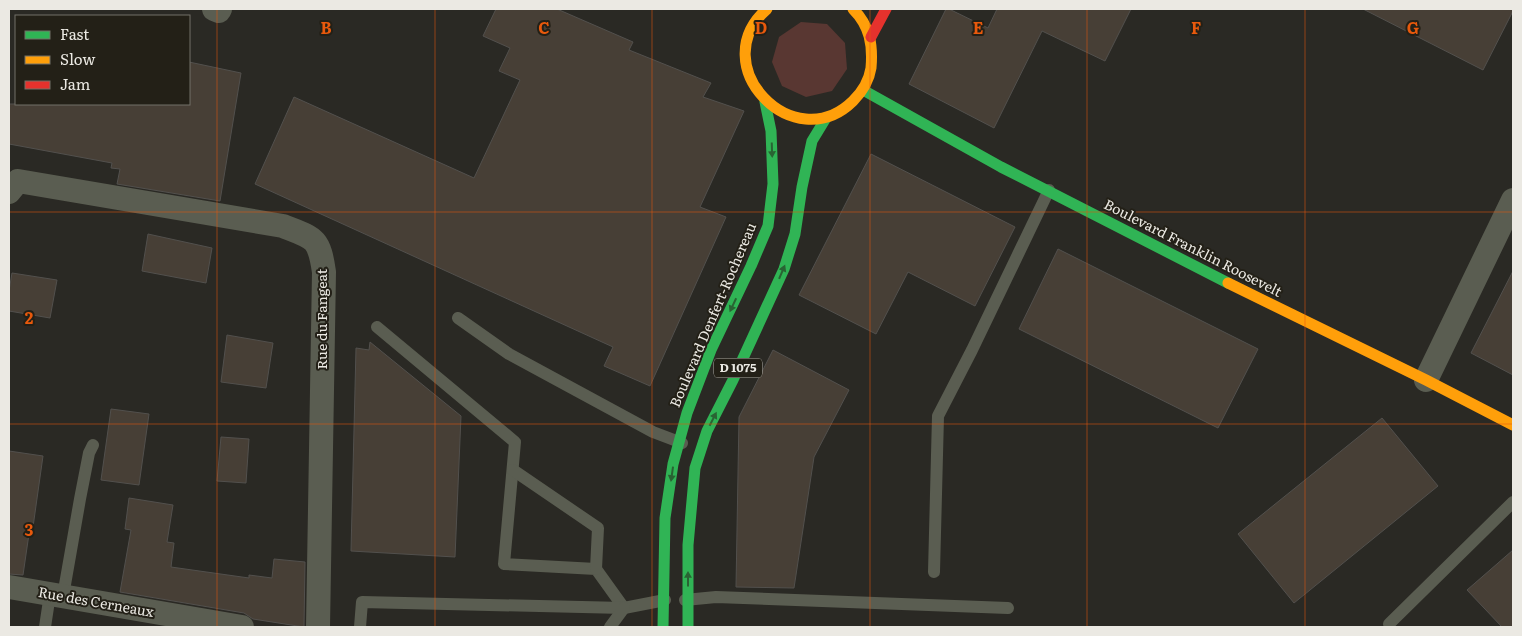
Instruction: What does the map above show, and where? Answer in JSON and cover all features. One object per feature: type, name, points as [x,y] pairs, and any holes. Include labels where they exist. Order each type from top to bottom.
[{"type":"main road","name":"Boulevard Denfert-Rochereau","points":[[663,627],[665,518],[673,464],[687,413],[711,350],[752,266],[768,226],[773,184],[771,131],[765,102],[749,77],[745,48],[755,20],[767,9]]},
{"type":"main road","name":"Boulevard Denfert-Rochereau","points":[[765,102],[783,114],[804,120],[826,118],[848,107],[863,90],[873,65],[871,37],[861,17],[853,9]]},
{"type":"main road","points":[[871,37],[886,9]]},
{"type":"main road","name":"Boulevard Franklin Roosevelt","points":[[863,90],[1001,167],[1295,317],[1426,380],[1513,425]]},
{"type":"main road","name":"D 1075","points":[[688,627],[689,536],[695,468],[707,432],[784,269],[795,234],[802,187],[812,141],[826,118]]},
{"type":"street","points":[[214,9],[219,11],[220,9]]},
{"type":"street","name":"Rue du Fangeat","points":[[9,192],[18,182],[282,226],[312,238],[321,252],[324,272],[318,627]]},
{"type":"street","points":[[1426,380],[1513,200]]},
{"type":"street","name":"Rue des Cerneaux","points":[[9,587],[242,627]]},
{"type":"lane","points":[[934,572],[938,416],[1049,190]]},
{"type":"lane","points":[[458,318],[509,354],[653,432],[700,451]]},
{"type":"lane","points":[[377,327],[515,442],[504,564],[596,570]]},
{"type":"lane","points":[[45,627],[56,595],[93,445]]},
{"type":"lane","points":[[513,470],[598,528],[596,570],[624,608]]},
{"type":"lane","points":[[1389,624],[1513,502]]},
{"type":"lane","points":[[360,627],[362,602],[624,608],[663,600],[716,597],[1008,608]]},
{"type":"lane","points":[[610,627],[624,608]]},
{"type":"shaded area","points":[[801,22],[827,24],[845,43],[847,69],[832,91],[806,97],[782,86],[772,62],[779,37]]},
{"type":"building","points":[[496,9],[557,9],[633,42],[629,50],[711,83],[703,97],[744,111],[700,207],[726,217],[650,386],[604,366],[613,347],[255,184],[294,97],[474,178],[520,80],[499,71],[510,48],[483,36]]},
{"type":"building","points":[[946,9],[988,28],[997,9],[1131,9],[1105,61],[1042,31],[994,128],[909,84]]},
{"type":"building","points":[[1363,9],[1513,9],[1513,11],[1483,70]]},
{"type":"building","points":[[190,62],[241,73],[220,201],[117,184],[120,169],[111,168],[112,163],[9,144],[9,104],[190,105]]},
{"type":"building","points":[[871,154],[1015,227],[975,306],[908,272],[876,334],[799,295]]},
{"type":"building","points":[[148,234],[212,248],[206,283],[142,271]]},
{"type":"building","points":[[1058,249],[1258,349],[1218,428],[1019,329]]},
{"type":"building","points":[[1513,271],[1513,375],[1471,353]]},
{"type":"building","points":[[12,273],[57,280],[50,318],[9,311],[9,291]]},
{"type":"building","points":[[227,335],[273,343],[266,388],[221,382]]},
{"type":"building","points":[[370,342],[461,416],[455,557],[351,551],[356,348],[369,350]]},
{"type":"building","points":[[773,350],[849,390],[814,457],[794,588],[736,587],[739,417]]},
{"type":"building","points":[[111,409],[149,414],[139,485],[101,480]]},
{"type":"building","points":[[1382,418],[1438,486],[1294,603],[1238,534]]},
{"type":"building","points":[[221,437],[249,439],[246,483],[217,481]]},
{"type":"building","points":[[9,451],[43,456],[33,527],[30,527],[23,575],[9,574]]},
{"type":"building","points":[[129,498],[173,505],[167,542],[174,543],[171,567],[249,578],[249,575],[272,578],[274,559],[305,562],[304,627],[253,619],[244,613],[120,592],[131,530],[125,529]]},
{"type":"building","points":[[1513,550],[1513,627],[1502,627],[1467,590]]},
{"type":"traffic: fast","points":[[863,90],[1001,167],[1228,283]]},
{"type":"traffic: fast","points":[[663,627],[665,518],[673,464],[687,413],[711,350],[768,226],[773,184],[771,131],[765,102]]},
{"type":"traffic: fast","points":[[688,627],[688,545],[695,468],[707,431],[733,380],[784,269],[795,234],[802,187],[812,141],[826,118]]},
{"type":"traffic: slow","points":[[767,9],[750,31],[745,55],[751,78],[764,98],[783,112],[806,119],[830,116],[853,101],[867,82],[871,68],[871,44],[867,29],[853,9]]},
{"type":"traffic: slow","points":[[1228,283],[1513,425]]},
{"type":"traffic: jam","points":[[871,37],[886,9]]}]
